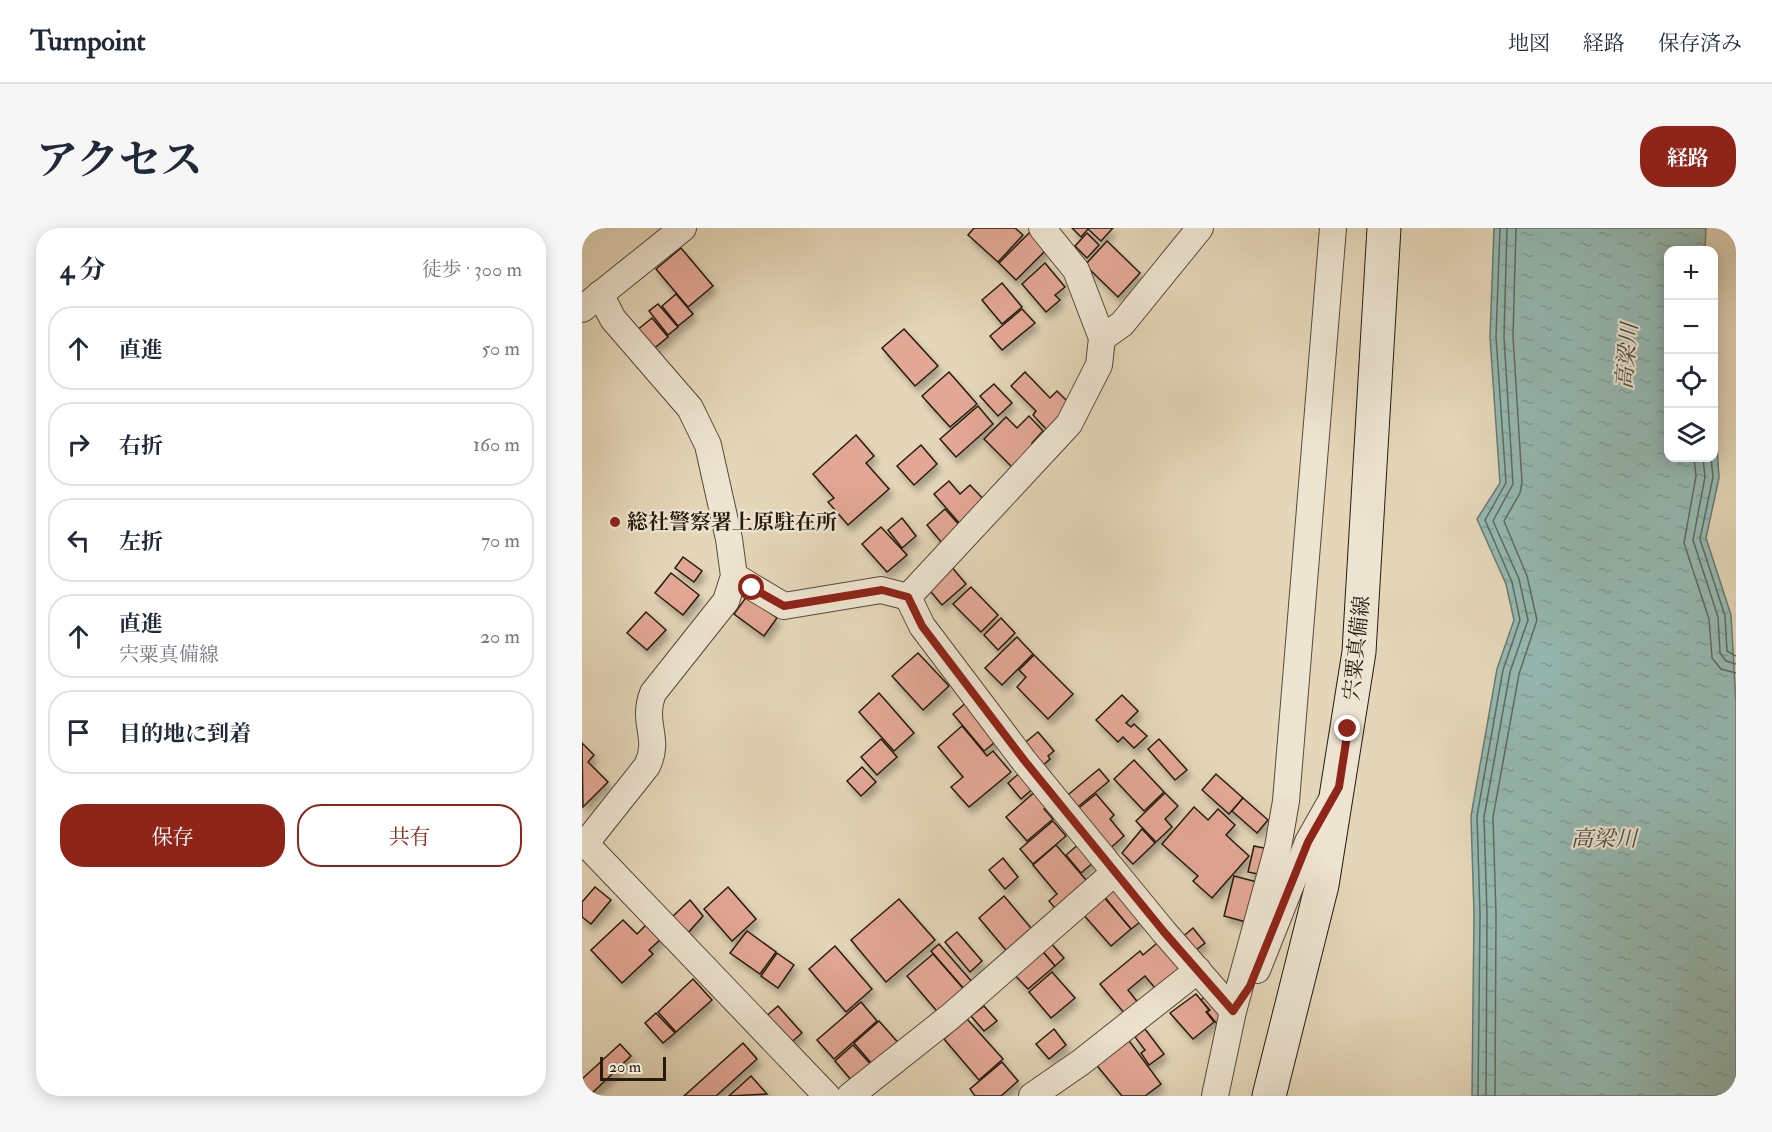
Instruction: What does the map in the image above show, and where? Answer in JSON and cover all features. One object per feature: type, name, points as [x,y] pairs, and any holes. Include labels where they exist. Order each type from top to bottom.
[{"type":"main road","name":"宍粟真備線","points":[[1269,1096],[1322,885],[1359,652],[1384,228]]},
{"type":"street","points":[[683,228],[587,304],[613,319],[690,408],[708,445],[729,539],[734,576],[726,601],[653,693],[647,708],[654,752],[647,766],[584,842],[827,1096]]},
{"type":"street","points":[[908,597],[1070,424],[1099,365],[1102,338],[1076,270],[1042,228]]},
{"type":"street","points":[[1102,338],[1122,324],[1200,228]]},
{"type":"street","points":[[1215,1096],[1233,1011],[1278,848],[1286,801],[1333,228]]},
{"type":"street","points":[[734,576],[784,606],[882,590],[908,597],[922,626],[956,672],[1114,873],[1233,1011]]},
{"type":"street","points":[[1233,1011],[1250,986],[1308,842],[1339,787]]},
{"type":"street","points":[[850,1096],[951,1016],[1114,873]]},
{"type":"street","points":[[1032,1096],[1080,1063],[1198,970]]},
{"type":"water","name":"高梁川","points":[[1494,228],[1706,228],[1705,246],[1664,246],[1664,462],[1718,461],[1719,478],[1706,538],[1731,615],[1736,703],[1736,1096],[1472,1096],[1474,914],[1471,816],[1497,669],[1514,620],[1506,584],[1477,519],[1500,483],[1490,337]]},
{"type":"building","points":[[974,228],[1015,228],[1023,235],[998,262],[968,235]]},
{"type":"building","points":[[1072,228],[1113,228],[1101,241],[1088,229],[1081,237]]},
{"type":"building","points":[[1031,231],[1048,248],[1016,280],[999,263]]},
{"type":"building","points":[[1087,233],[1099,245],[1087,258],[1075,246]]},
{"type":"building","points":[[1107,241],[1140,273],[1118,297],[1085,265]]},
{"type":"building","points":[[681,248],[713,286],[688,307],[656,269]]},
{"type":"building","points":[[1045,263],[1065,287],[1055,295],[1060,300],[1046,312],[1022,284]]},
{"type":"building","points":[[1002,283],[1022,307],[1002,324],[982,300]]},
{"type":"building","points":[[676,294],[693,314],[678,326],[662,306]]},
{"type":"building","points":[[658,304],[678,327],[668,335],[649,311]]},
{"type":"building","points":[[1022,309],[1035,323],[1002,350],[990,336]]},
{"type":"building","points":[[652,318],[668,337],[652,350],[636,331]]},
{"type":"building","points":[[904,329],[938,366],[915,386],[882,348]]},
{"type":"building","points":[[949,372],[977,404],[950,427],[922,396]]},
{"type":"building","points":[[1025,372],[1050,398],[1057,391],[1073,407],[1048,431],[1033,415],[1036,411],[1011,386]]},
{"type":"building","points":[[994,384],[1012,403],[998,416],[980,396]]},
{"type":"building","points":[[978,406],[993,424],[956,457],[940,439]]},
{"type":"building","points":[[1029,416],[1043,431],[1032,443],[1038,449],[1016,471],[984,439],[1006,417],[1017,428]]},
{"type":"building","points":[[856,435],[874,456],[866,463],[889,489],[848,525],[828,502],[834,498],[813,474]]},
{"type":"building","points":[[921,445],[937,464],[914,485],[897,466]]},
{"type":"building","points":[[949,481],[960,494],[970,485],[986,502],[961,525],[934,494]]},
{"type":"building","points":[[945,509],[961,527],[942,543],[927,525]]},
{"type":"building","points":[[902,518],[916,536],[902,548],[888,530]]},
{"type":"building","points":[[881,527],[907,555],[887,572],[862,544]]},
{"type":"building","points":[[683,557],[702,571],[694,582],[675,568]]},
{"type":"building","points":[[950,565],[966,584],[942,605],[926,586]]},
{"type":"building","points":[[671,573],[699,595],[683,615],[655,593]]},
{"type":"building","points":[[971,587],[998,615],[981,632],[953,604]]},
{"type":"building","points":[[747,596],[777,618],[764,636],[734,614]]},
{"type":"building","points":[[646,612],[666,630],[647,650],[627,633]]},
{"type":"building","points":[[1001,618],[1015,633],[998,650],[984,635]]},
{"type":"building","points":[[1017,637],[1033,654],[1002,685],[985,668]]},
{"type":"building","points":[[918,653],[949,686],[923,710],[892,676]]},
{"type":"building","points":[[1034,655],[1073,694],[1048,719],[1017,687],[1026,677],[1019,670]]},
{"type":"building","points":[[879,693],[914,733],[894,751],[859,712]]},
{"type":"building","points":[[1122,695],[1138,711],[1126,723],[1131,727],[1134,724],[1147,736],[1134,748],[1123,737],[1118,742],[1096,720]]},
{"type":"building","points":[[968,701],[1000,738],[984,751],[953,714]]},
{"type":"building","points":[[962,726],[987,756],[993,751],[1011,772],[969,807],[951,787],[963,777],[938,747]]},
{"type":"building","points":[[1038,732],[1054,751],[1048,756],[1050,759],[1041,767],[1022,745]]},
{"type":"building","points":[[881,739],[897,757],[877,775],[861,757]]},
{"type":"building","points":[[1159,739],[1187,770],[1175,780],[1148,749]]},
{"type":"building","points":[[582,743],[594,755],[588,762],[608,782],[583,807]]},
{"type":"building","points":[[1134,760],[1164,792],[1144,811],[1114,779]]},
{"type":"building","points":[[862,767],[876,782],[861,796],[847,781]]},
{"type":"building","points":[[1099,769],[1109,781],[1073,811],[1063,799]]},
{"type":"building","points":[[1022,771],[1036,786],[1021,799],[1008,783]]},
{"type":"building","points":[[1216,774],[1243,798],[1229,814],[1202,790]]},
{"type":"building","points":[[1036,791],[1048,805],[1044,809],[1053,819],[1027,841],[1006,817]]},
{"type":"building","points":[[1165,793],[1178,806],[1165,819],[1172,827],[1156,842],[1136,821]]},
{"type":"building","points":[[1096,794],[1114,815],[1110,819],[1124,836],[1107,851],[1074,812]]},
{"type":"building","points":[[1243,798],[1268,820],[1257,833],[1232,811]]},
{"type":"building","points":[[1194,807],[1208,820],[1218,809],[1235,825],[1226,835],[1249,856],[1212,898],[1193,881],[1198,876],[1162,844]]},
{"type":"building","points":[[1053,821],[1066,836],[1033,864],[1020,849]]},
{"type":"building","points":[[1142,829],[1155,843],[1133,864],[1122,853]]},
{"type":"building","points":[[1080,843],[1095,861],[1081,873],[1066,855]]},
{"type":"building","points":[[1056,845],[1092,887],[1060,914],[1049,901],[1057,894],[1033,865]]},
{"type":"building","points":[[1254,846],[1269,849],[1263,875],[1248,872]]},
{"type":"building","points":[[1003,858],[1018,877],[1005,889],[989,870]]},
{"type":"building","points":[[1234,876],[1261,883],[1250,923],[1224,916]]},
{"type":"building","points":[[1115,885],[1144,919],[1131,929],[1103,895]]},
{"type":"building","points":[[595,887],[611,900],[591,924],[582,917],[582,902]]},
{"type":"building","points":[[728,887],[756,919],[732,941],[704,909]]},
{"type":"building","points":[[1102,895],[1131,929],[1111,946],[1082,913]]},
{"type":"building","points":[[1004,896],[1036,934],[1011,956],[979,918]]},
{"type":"building","points":[[899,899],[935,940],[886,982],[851,940]]},
{"type":"building","points":[[690,900],[703,916],[687,934],[672,917]]},
{"type":"building","points":[[623,920],[637,934],[651,920],[665,935],[649,950],[653,954],[622,983],[591,950]]},
{"type":"building","points":[[1193,928],[1205,943],[1192,953],[1180,939]]},
{"type":"building","points":[[747,931],[776,952],[760,974],[730,953]]},
{"type":"building","points":[[957,932],[982,961],[970,972],[945,942]]},
{"type":"building","points":[[1163,938],[1189,970],[1160,994],[1145,976],[1128,990],[1143,1009],[1130,1020],[1100,984],[1140,951],[1143,955]]},
{"type":"building","points":[[1049,941],[1064,958],[1055,966],[1040,948]]},
{"type":"building","points":[[939,944],[973,983],[965,990],[931,951]]},
{"type":"building","points":[[835,946],[872,989],[846,1012],[809,969]]},
{"type":"building","points":[[1038,946],[1055,966],[1028,989],[1010,970]]},
{"type":"building","points":[[777,953],[794,965],[778,988],[761,976]]},
{"type":"building","points":[[933,954],[968,994],[941,1016],[907,976]]},
{"type":"building","points":[[1052,972],[1075,998],[1051,1018],[1029,992]]},
{"type":"building","points":[[693,979],[712,1000],[676,1032],[658,1012]]},
{"type":"building","points":[[1209,993],[1229,1016],[1218,1025],[1207,1012],[1210,1010],[1201,1000]]},
{"type":"building","points":[[1196,994],[1209,1010],[1206,1012],[1214,1022],[1193,1039],[1170,1013]]},
{"type":"building","points":[[861,1002],[877,1021],[834,1059],[817,1040]]},
{"type":"building","points":[[778,1006],[802,1033],[787,1046],[763,1019]]},
{"type":"building","points":[[984,1006],[997,1021],[984,1031],[971,1016]]},
{"type":"building","points":[[656,1013],[675,1033],[663,1043],[645,1023]]},
{"type":"building","points":[[967,1019],[1003,1059],[979,1080],[944,1039]]},
{"type":"building","points":[[879,1021],[902,1047],[877,1070],[854,1043]]},
{"type":"building","points":[[1054,1029],[1066,1045],[1049,1059],[1036,1044]]},
{"type":"building","points":[[1145,1029],[1164,1054],[1149,1065],[1141,1053],[1145,1050],[1135,1037]]},
{"type":"building","points":[[1124,1034],[1161,1084],[1145,1096],[1122,1096],[1094,1062]]},
{"type":"building","points":[[743,1043],[757,1059],[716,1096],[684,1096]]},
{"type":"building","points":[[620,1044],[631,1056],[589,1096],[582,1096],[582,1079]]},
{"type":"building","points":[[853,1045],[877,1071],[858,1088],[835,1061]]},
{"type":"building","points":[[1002,1062],[1018,1081],[1001,1096],[975,1096],[970,1089]]},
{"type":"building","points":[[751,1076],[767,1094],[729,1096]]},
{"type":"place","name":"総社警察署上原駐在所","points":[[615,522]]},
{"type":"route","points":[[752,588],[784,606],[882,590],[908,597],[922,626],[1024,760],[1114,873],[1233,1011],[1250,986],[1275,930],[1308,842],[1339,787],[1348,729]]}]
